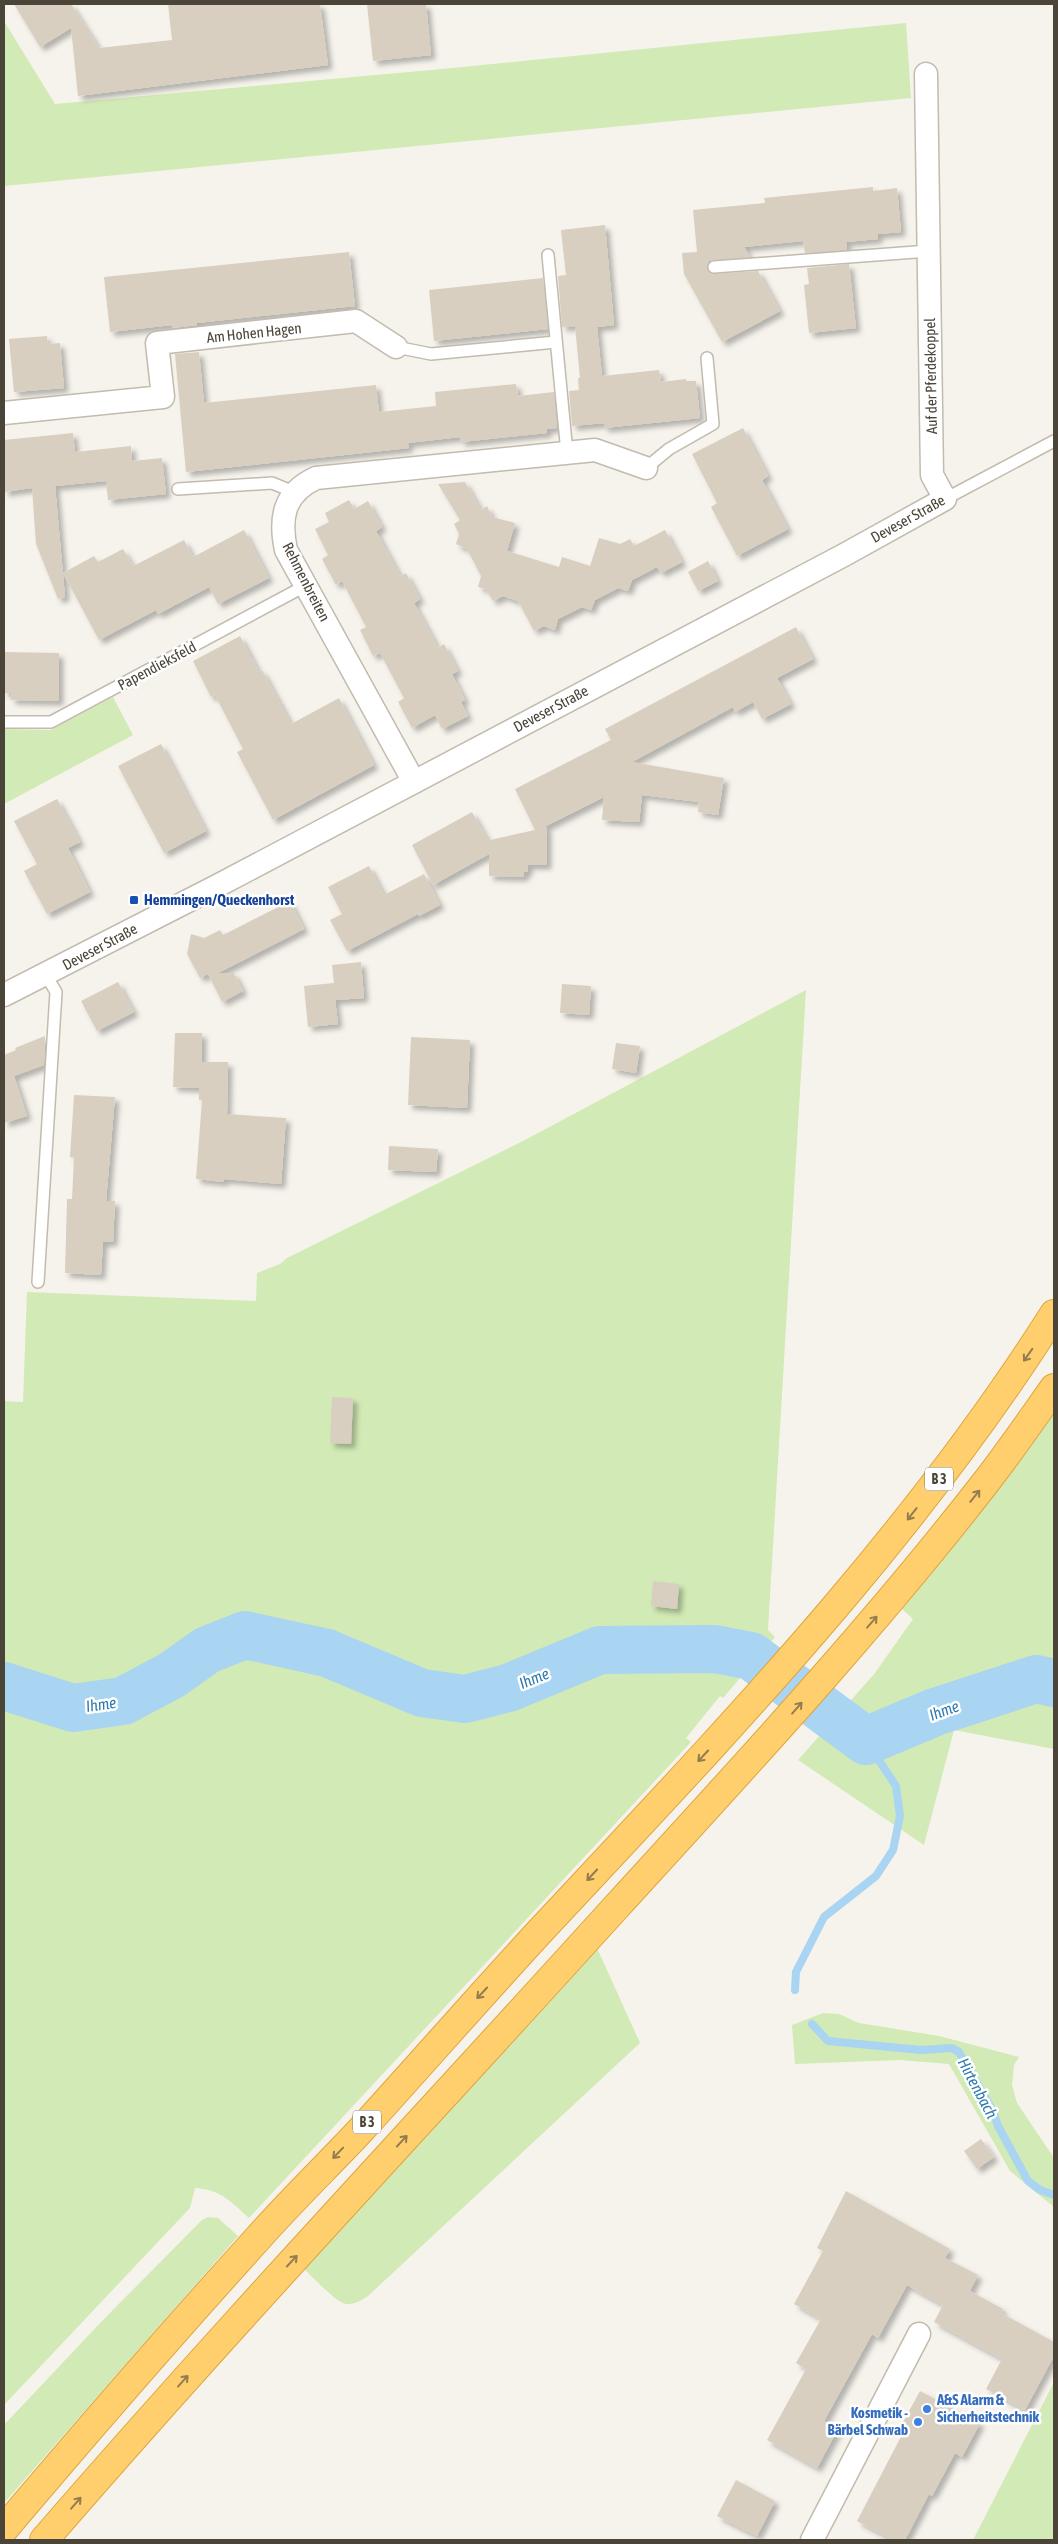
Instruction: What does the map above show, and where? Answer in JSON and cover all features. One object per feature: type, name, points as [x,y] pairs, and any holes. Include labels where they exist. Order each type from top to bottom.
[{"type":"highway","name":"B 3","points":[[4,2529],[120,2392],[261,2234],[359,2132],[456,2021],[736,1720],[881,1554],[928,1494],[1012,1378],[1054,1314]]},
{"type":"highway","name":"B 3","points":[[44,2540],[262,2293],[765,1744],[840,1659],[989,1479],[1054,1388]]},
{"type":"street","name":"Auf der Pferdekoppel","points":[[926,74],[932,475],[945,499]]},
{"type":"street","name":"Am Hohen Hagen","points":[[4,413],[163,397],[157,343],[356,321],[396,347]]},
{"type":"street","points":[[294,492],[316,478],[595,450],[646,468]]},
{"type":"street","name":"Rehmenbreiten","points":[[294,492],[285,509],[282,531],[286,550],[414,782]]},
{"type":"street","name":"Deveser Straße","points":[[4,995],[46,975],[414,782],[844,555],[945,499]]},
{"type":"street","points":[[812,2540],[919,2334]]},
{"type":"lane","points":[[714,268],[929,251]]},
{"type":"lane","points":[[548,255],[567,453]]},
{"type":"lane","name":"Am Hohen Hagen","points":[[396,347],[431,354],[556,342]]},
{"type":"lane","points":[[646,468],[669,449],[713,424],[707,358]]},
{"type":"lane","name":"Deveser Straße","points":[[945,499],[1054,441]]},
{"type":"lane","points":[[178,489],[272,482],[294,492]]},
{"type":"lane","name":"Papendieksfeld","points":[[4,722],[51,722],[305,586]]},
{"type":"lane","name":"Deveser Straße","points":[[38,1282],[56,992],[46,975]]},
{"type":"green space","points":[[4,21],[55,104],[442,69],[906,23],[911,98],[4,186]]},
{"type":"green space","points":[[113,697],[133,735],[4,804],[4,729],[51,730]]},
{"type":"green space","points":[[806,990],[768,1630],[775,1637],[723,1698],[720,1696],[686,1738],[691,1742],[249,2218],[225,2197],[212,2191],[195,2188],[190,2208],[4,2405],[4,1401],[23,1402],[27,1292],[256,1301],[257,1273],[280,1264],[287,1258],[525,1140]]},
{"type":"green space","points":[[1054,1409],[1054,1749],[954,1730],[924,1845],[798,1760],[875,1673],[913,1619],[902,1609]]},
{"type":"green space","points":[[597,1948],[640,2043],[368,2296],[358,2302],[349,2304],[341,2302],[301,2266]]},
{"type":"green space","points":[[823,2013],[839,2014],[859,2023],[939,2036],[1019,2057],[1014,2065],[1012,2085],[1017,2103],[1054,2158],[1054,2207],[1010,2171],[949,2064],[900,2060],[795,2064],[792,2025]]},
{"type":"green space","points":[[208,2217],[218,2218],[238,2236],[4,2503],[4,2425],[103,2320],[202,2220]]},
{"type":"green space","points":[[1054,2382],[1054,2540],[973,2540]]},
{"type":"building","points":[[14,4],[71,4],[99,48],[172,40],[168,4],[320,4],[328,65],[78,96],[71,28],[40,47]]},
{"type":"building","points":[[367,4],[426,4],[431,55],[373,61]]},
{"type":"building","points":[[873,187],[873,191],[897,188],[901,232],[878,234],[878,239],[846,242],[847,250],[805,253],[803,241],[744,247],[750,257],[709,261],[707,268],[711,274],[758,271],[780,311],[722,342],[684,274],[682,253],[697,252],[693,210],[765,203],[764,198]]},
{"type":"building","points":[[605,225],[614,325],[597,327],[602,376],[659,370],[661,382],[686,379],[686,381],[696,381],[700,418],[604,428],[604,423],[572,426],[569,391],[579,390],[578,378],[580,378],[575,326],[562,327],[558,276],[566,275],[561,230]]},
{"type":"building","points":[[349,252],[355,306],[197,323],[197,325],[172,328],[172,325],[110,332],[104,277]]},
{"type":"building","points":[[849,264],[856,328],[809,333],[804,285],[809,284],[807,268]]},
{"type":"building","points":[[543,278],[548,329],[434,341],[429,290]]},
{"type":"building","points":[[47,336],[48,344],[60,343],[64,388],[14,392],[9,339]]},
{"type":"building","points":[[199,352],[204,403],[376,385],[379,412],[436,406],[435,392],[516,384],[518,396],[554,392],[557,428],[547,429],[547,433],[461,442],[460,437],[408,443],[409,448],[186,472],[175,354]]},
{"type":"building","points":[[743,428],[768,476],[762,480],[788,529],[737,556],[711,507],[717,503],[692,454]]},
{"type":"building","points":[[73,433],[75,452],[131,446],[132,461],[162,458],[166,494],[108,500],[106,481],[55,486],[65,597],[58,599],[36,544],[32,488],[4,492],[4,440]]},
{"type":"building","points":[[465,482],[481,510],[487,506],[492,517],[515,523],[507,551],[559,567],[562,557],[590,566],[599,538],[620,544],[630,539],[634,546],[665,530],[682,562],[661,573],[657,567],[632,580],[628,591],[618,588],[595,600],[591,610],[582,607],[558,619],[555,630],[544,626],[534,631],[518,601],[503,596],[493,601],[486,589],[478,587],[481,576],[467,549],[456,544],[459,534],[454,524],[460,520],[438,484]]},
{"type":"building","points":[[349,500],[354,509],[368,501],[382,527],[376,531],[400,576],[406,573],[420,599],[414,603],[438,648],[444,644],[458,671],[452,674],[465,700],[461,702],[468,716],[442,729],[435,715],[412,728],[398,702],[404,698],[380,653],[373,656],[360,630],[366,627],[342,581],[336,585],[322,559],[328,555],[315,529],[329,522],[325,513]]},
{"type":"building","points":[[244,530],[269,578],[218,604],[209,587],[158,614],[156,610],[99,640],[63,573],[94,556],[98,562],[123,549],[133,566],[184,540],[193,557]]},
{"type":"building","points":[[708,561],[718,581],[698,591],[688,572]]},
{"type":"building","points":[[796,627],[813,659],[777,678],[791,704],[762,719],[753,702],[735,712],[733,707],[632,762],[724,778],[718,815],[698,812],[699,802],[642,795],[639,822],[602,820],[604,797],[542,828],[547,827],[547,865],[528,865],[528,872],[524,872],[524,877],[489,876],[489,854],[433,885],[412,845],[472,812],[490,844],[490,840],[535,830],[515,789],[611,740],[605,729]]},
{"type":"building","points":[[240,636],[259,672],[262,670],[291,724],[339,698],[374,765],[273,820],[237,752],[243,749],[215,695],[211,697],[193,661]]},
{"type":"building","points":[[4,652],[59,653],[59,701],[11,700],[11,693],[4,693]]},
{"type":"building","points":[[161,744],[206,831],[164,853],[118,766]]},
{"type":"building","points":[[57,799],[80,842],[68,848],[90,892],[47,914],[24,871],[37,864],[14,821]]},
{"type":"building","points":[[369,866],[384,895],[424,874],[440,905],[419,916],[418,914],[347,951],[330,920],[342,914],[328,887]]},
{"type":"building","points":[[290,901],[304,929],[216,974],[234,973],[243,991],[222,1002],[208,974],[200,978],[187,954],[191,934],[204,938],[220,930],[223,935]]},
{"type":"building","points":[[361,962],[364,998],[335,1000],[338,1024],[308,1027],[304,986],[334,983],[332,965]]},
{"type":"building","points":[[118,982],[134,1012],[97,1031],[81,1001]]},
{"type":"building","points":[[562,984],[591,986],[589,1015],[560,1013]]},
{"type":"building","points":[[175,1033],[202,1033],[202,1062],[228,1062],[227,1114],[286,1118],[281,1184],[224,1179],[224,1182],[196,1179],[202,1100],[199,1100],[199,1088],[173,1087]]},
{"type":"building","points":[[45,1036],[44,1065],[14,1076],[27,1116],[4,1123],[4,1055],[16,1050],[15,1048]]},
{"type":"building","points":[[411,1037],[470,1040],[467,1108],[408,1105]]},
{"type":"building","points":[[616,1043],[640,1046],[636,1073],[612,1069]]},
{"type":"building","points":[[74,1095],[115,1097],[106,1201],[115,1201],[113,1242],[103,1242],[101,1275],[65,1273],[67,1199],[72,1199],[74,1158],[70,1157]]},
{"type":"building","points":[[389,1146],[438,1149],[436,1172],[388,1170]]},
{"type":"building","points":[[332,1397],[353,1398],[351,1444],[330,1443]]},
{"type":"building","points":[[653,1581],[679,1584],[677,1609],[651,1606]]},
{"type":"building","points":[[981,2139],[994,2157],[977,2169],[964,2151]]},
{"type":"building","points":[[846,2191],[950,2249],[945,2258],[978,2275],[970,2291],[1003,2309],[1001,2313],[1054,2342],[1054,2356],[1025,2410],[986,2389],[1002,2359],[934,2322],[943,2305],[907,2285],[878,2338],[872,2334],[824,2421],[838,2429],[817,2468],[767,2440],[806,2369],[796,2363],[821,2319],[794,2304],[823,2251],[817,2248]]},
{"type":"building","points":[[920,2391],[980,2423],[962,2457],[955,2453],[932,2496],[929,2494],[905,2540],[894,2540],[857,2521],[906,2427],[902,2424]]},
{"type":"building","points":[[736,2480],[775,2501],[757,2536],[717,2516]]},
{"type":"waterway","name":"Ihme","points":[[4,1686],[73,1708],[123,1701],[172,1675],[207,1650],[245,1635],[327,1653],[422,1693],[465,1699],[508,1688],[600,1650],[715,1649],[751,1656],[866,1741],[935,1712],[1036,1679],[1054,1683]]},
{"type":"waterway","name":"Hirtenbach","points":[[795,1990],[796,1972],[824,1917],[876,1876],[893,1850],[900,1816],[896,1786],[866,1741]]},
{"type":"waterway","name":"Hirtenbach","points":[[812,2024],[828,2041],[921,2050],[952,2048],[959,2052],[993,2111],[998,2126],[1028,2181],[1040,2190],[1054,2195]]},
{"type":"place","name":"Hemmingen/Queckenhorst","points":[[134,900]]},
{"type":"place","name":"A&S Alarm & Sicherheitstechnik","points":[[927,2409]]},
{"type":"place","name":"Kosmetik - Bärbel Schwab","points":[[918,2422]]}]
